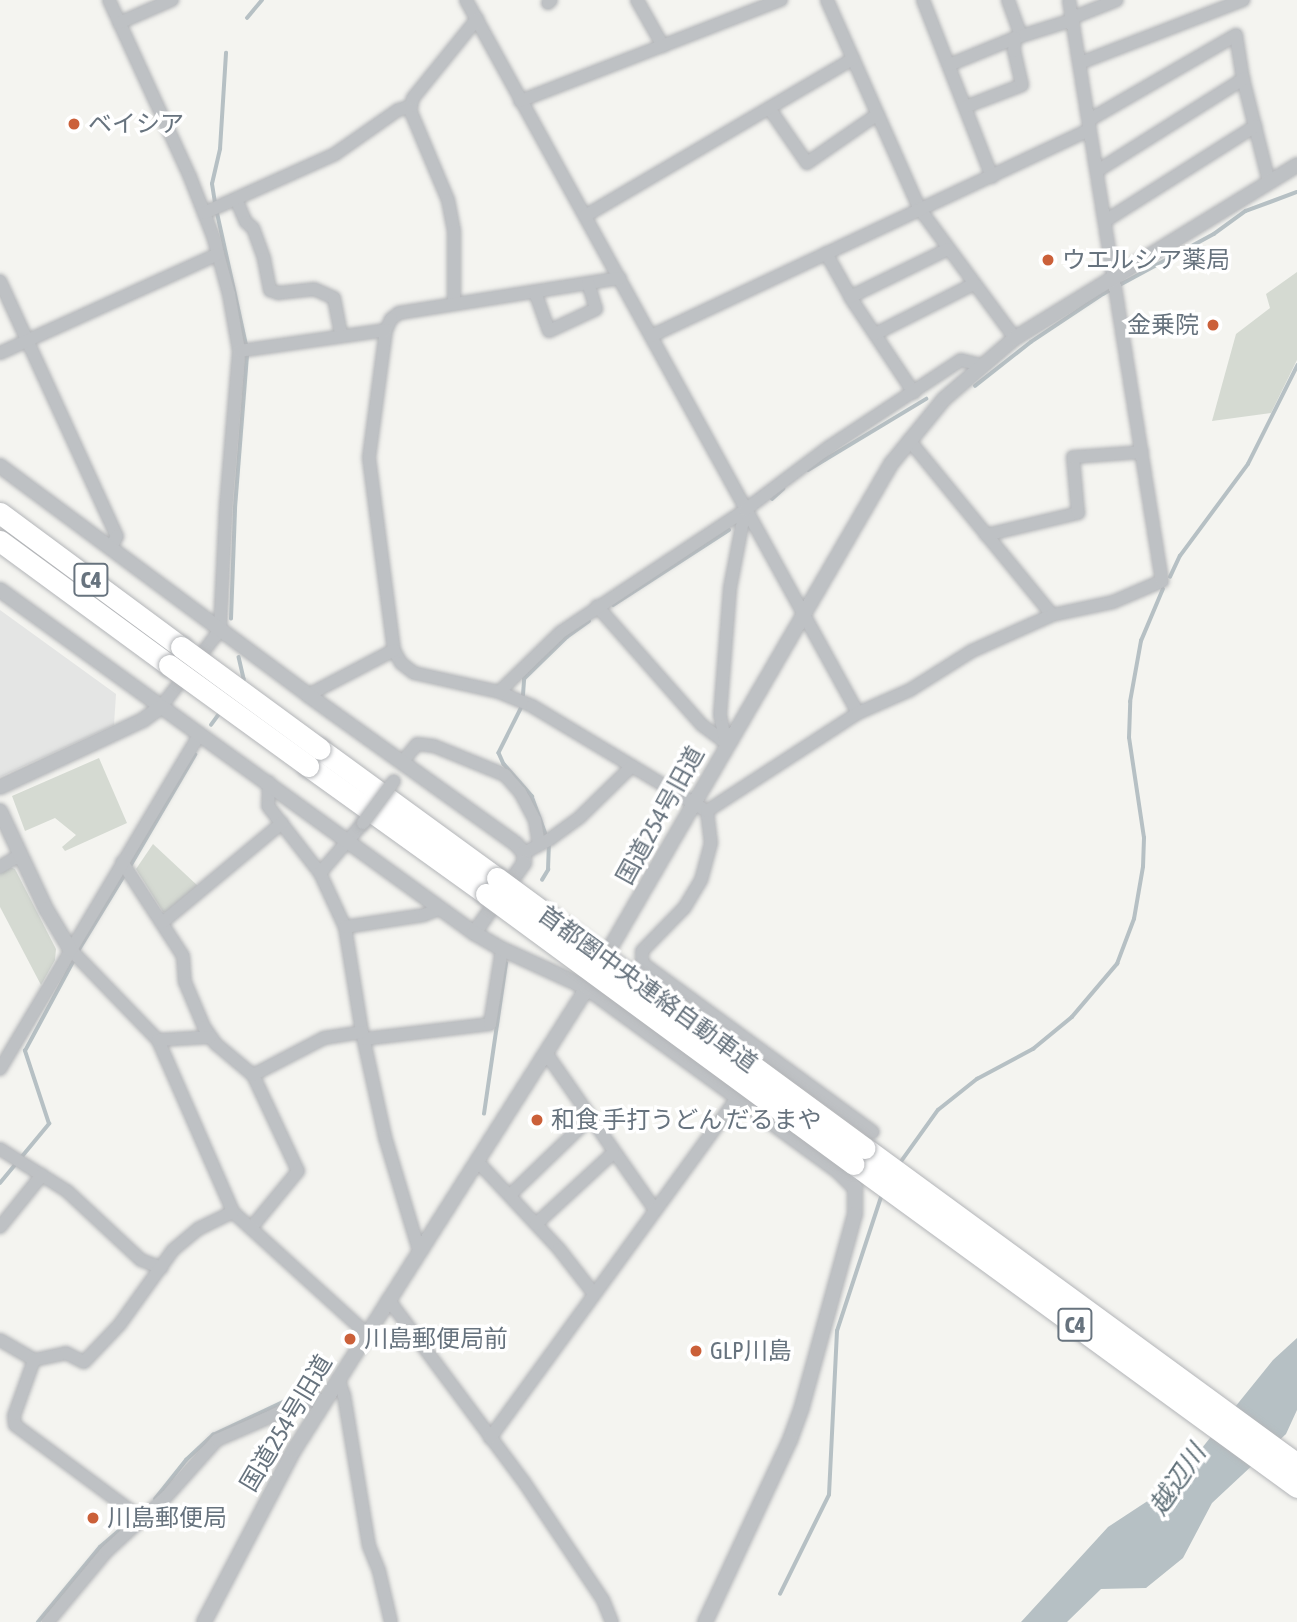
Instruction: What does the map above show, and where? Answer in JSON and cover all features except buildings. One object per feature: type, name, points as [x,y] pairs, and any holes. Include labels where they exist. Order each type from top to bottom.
[{"type":"highway","name":"首都圏中央連絡自動車道","points":[[0,513],[181,647],[314,757],[1297,1464]]},
{"type":"highway","name":"首都圏中央連絡自動車道","points":[[0,541],[169,665],[314,757]]},
{"type":"highway","name":"首都圏中央連絡自動車道","points":[[491,886],[1297,1487]]},
{"type":"street","points":[[0,787],[143,720],[161,707],[220,630],[226,506],[239,351],[218,254],[204,213],[109,0]]},
{"type":"street","points":[[119,23],[172,0]]},
{"type":"street","points":[[637,0],[663,46]]},
{"type":"street","points":[[827,0],[919,208],[1015,338]]},
{"type":"street","points":[[923,0],[992,177]]},
{"type":"street","points":[[965,107],[1022,85],[1014,51],[1018,37],[1008,0]]},
{"type":"street","points":[[707,811],[858,712],[910,690],[972,651],[1052,615],[1113,602],[1162,581],[1069,0]]},
{"type":"street","points":[[949,65],[1117,0]]},
{"type":"street","points":[[1080,63],[1243,0]]},
{"type":"street","points":[[520,101],[774,1]]},
{"type":"street","points":[[470,2],[520,101],[858,712]]},
{"type":"street","points":[[454,304],[454,231],[448,200],[411,112],[411,106],[413,98],[477,19]]},
{"type":"street","points":[[651,336],[919,208],[992,177],[1090,124],[1236,35],[1243,79],[1269,182]]},
{"type":"street","points":[[585,216],[853,59]]},
{"type":"street","points":[[1097,171],[1243,79]]},
{"type":"street","points":[[204,213],[335,154],[398,110],[411,106]]},
{"type":"street","points":[[769,108],[807,163],[878,114]]},
{"type":"street","points":[[1105,221],[1255,126]]},
{"type":"street","name":"国道254号旧道","points":[[204,1622],[261,1508],[325,1399],[587,988],[875,488],[909,440],[944,399],[1015,338],[1115,284],[1297,165]]},
{"type":"street","points":[[236,198],[246,222],[253,228],[264,259],[270,290],[278,293],[314,289],[334,298],[341,335]]},
{"type":"street","points":[[850,297],[948,249]]},
{"type":"street","points":[[826,253],[850,297],[914,393]]},
{"type":"street","points":[[0,353],[218,254]]},
{"type":"street","points":[[620,278],[399,313],[391,319],[386,330],[369,458],[394,650],[401,663],[414,673],[499,692],[555,718],[707,811]]},
{"type":"street","points":[[0,281],[117,536],[111,548]]},
{"type":"street","points":[[535,292],[549,331],[596,309],[588,283]]},
{"type":"street","points":[[874,334],[974,284]]},
{"type":"street","points":[[239,351],[386,330]]},
{"type":"street","points":[[499,692],[561,632],[600,609],[745,510],[829,447],[961,360],[981,365]]},
{"type":"street","points":[[909,440],[1052,615]]},
{"type":"street","points":[[986,535],[1078,513],[1073,457],[1142,452]]},
{"type":"street","points":[[2,472],[111,548],[308,695],[516,844],[524,853],[524,863],[474,933]]},
{"type":"street","points":[[726,743],[720,715],[730,588],[745,510]]},
{"type":"street","points":[[0,590],[269,782],[474,933],[502,949],[587,988],[839,1172],[855,1188],[855,1214],[810,1381],[790,1440],[705,1622]]},
{"type":"street","points":[[600,609],[702,725],[726,743]]},
{"type":"street","points":[[308,695],[394,650]]},
{"type":"street","points":[[1,1066],[70,949],[126,868],[200,734]]},
{"type":"street","points":[[320,873],[363,823],[417,744],[434,746],[505,775],[520,792],[545,842]]},
{"type":"street","points":[[524,853],[545,842],[603,797],[632,766]]},
{"type":"street","points":[[269,782],[268,806],[320,873],[345,927],[363,1035],[385,1137],[419,1251]]},
{"type":"street","points":[[0,811],[70,949],[158,1040],[233,1212],[366,1333]]},
{"type":"street","points":[[707,811],[710,842],[701,880],[684,908],[642,951],[642,963],[873,1132]]},
{"type":"street","points":[[163,922],[282,823]]},
{"type":"street","points":[[0,867],[20,855]]},
{"type":"street","points":[[126,868],[183,956],[185,982],[210,1037],[253,1076],[298,1171],[251,1228]]},
{"type":"street","points":[[345,927],[425,915],[439,909]]},
{"type":"street","points":[[253,1076],[324,1038],[490,1024],[502,949]]},
{"type":"street","points":[[158,1040],[210,1037]]},
{"type":"street","points":[[546,1053],[589,1119],[655,1210]]},
{"type":"street","points":[[490,1438],[737,1098]]},
{"type":"street","points":[[510,1195],[589,1119]]},
{"type":"street","points":[[839,1172],[859,1121]]},
{"type":"street","points":[[0,1149],[67,1191],[141,1260],[162,1268]]},
{"type":"street","points":[[536,1224],[613,1153]]},
{"type":"street","points":[[477,1161],[536,1224],[594,1294]]},
{"type":"street","points":[[0,1227],[42,1175]]},
{"type":"street","points":[[0,1340],[34,1360],[66,1353],[84,1362],[120,1324],[173,1250],[198,1229],[233,1212]]},
{"type":"street","points":[[388,1299],[524,1482],[603,1600],[612,1622]]},
{"type":"street","points":[[34,1360],[14,1416],[15,1425],[142,1519]]},
{"type":"street","points":[[338,1378],[344,1395],[369,1546],[379,1571],[391,1622]]},
{"type":"street","points":[[48,1622],[100,1559],[167,1496],[217,1440],[309,1400],[325,1399]]},
{"type":"shaded area","points":[[1297,272],[1297,360],[1271,413],[1212,421],[1236,334],[1270,308],[1266,294]]},
{"type":"shaded area","points":[[0,610],[116,694],[114,725],[0,777]]},
{"type":"shaded area","points":[[99,758],[127,823],[65,851],[62,847],[76,835],[55,818],[25,831],[12,796]]},
{"type":"shaded area","points":[[153,844],[198,886],[166,912],[163,912],[136,869]]},
{"type":"shaded area","points":[[10,867],[15,869],[56,949],[55,960],[41,985],[0,907],[0,872]]},
{"type":"water","name":"越辺川","points":[[1297,1338],[1297,1410],[1286,1434],[1212,1503],[1183,1558],[1146,1588],[1101,1589],[1067,1622],[1021,1622],[1108,1527],[1172,1485],[1273,1360]]},
{"type":"waterway","points":[[247,18],[262,0]]},
{"type":"waterway","points":[[215,203],[212,184],[220,149],[226,53]]},
{"type":"waterway","points":[[975,386],[1031,342],[1103,294],[1214,234],[1246,211],[1297,192]]},
{"type":"waterway","points":[[217,211],[247,347]]},
{"type":"waterway","points":[[231,619],[235,508],[247,354]]},
{"type":"waterway","points":[[1170,577],[1180,556],[1248,464],[1297,366]]},
{"type":"waterway","points":[[808,470],[926,399]]},
{"type":"waterway","points":[[772,499],[783,489]]},
{"type":"waterway","points":[[613,605],[729,530]]},
{"type":"waterway","points":[[900,1163],[938,1110],[977,1079],[1033,1049],[1072,1017],[1117,964],[1134,919],[1143,867],[1144,838],[1129,738],[1130,702],[1141,641],[1163,589]]},
{"type":"waterway","points":[[523,695],[524,679],[567,637],[589,621]]},
{"type":"waterway","points":[[239,657],[244,679],[242,682]]},
{"type":"waterway","points":[[521,709],[499,753],[504,764],[532,796],[547,837]]},
{"type":"waterway","points":[[211,725],[221,711]]},
{"type":"waterway","points":[[129,868],[195,755]]},
{"type":"waterway","points":[[542,880],[548,870],[549,845]]},
{"type":"waterway","points":[[78,951],[125,874]]},
{"type":"waterway","points":[[0,1183],[49,1124],[25,1051],[75,958]]},
{"type":"waterway","points":[[484,1114],[506,964]]},
{"type":"waterway","points":[[780,1594],[829,1495],[837,1331],[882,1194]]},
{"type":"waterway","points":[[155,1499],[186,1460],[213,1435],[313,1388]]},
{"type":"waterway","points":[[38,1622],[100,1547],[134,1518]]},
{"type":"place","name":"ベイシア","points":[[74,124]]},
{"type":"place","name":"ウエルシア薬局","points":[[1048,260]]},
{"type":"place","name":"金乗院","points":[[1213,325]]},
{"type":"place","name":"和食 手打うどん だるまや","points":[[537,1120]]},
{"type":"place","name":"川島郵便局前","points":[[350,1339]]},
{"type":"place","name":"GLP川島","points":[[696,1351]]},
{"type":"place","name":"川島郵便局","points":[[93,1518]]}]
